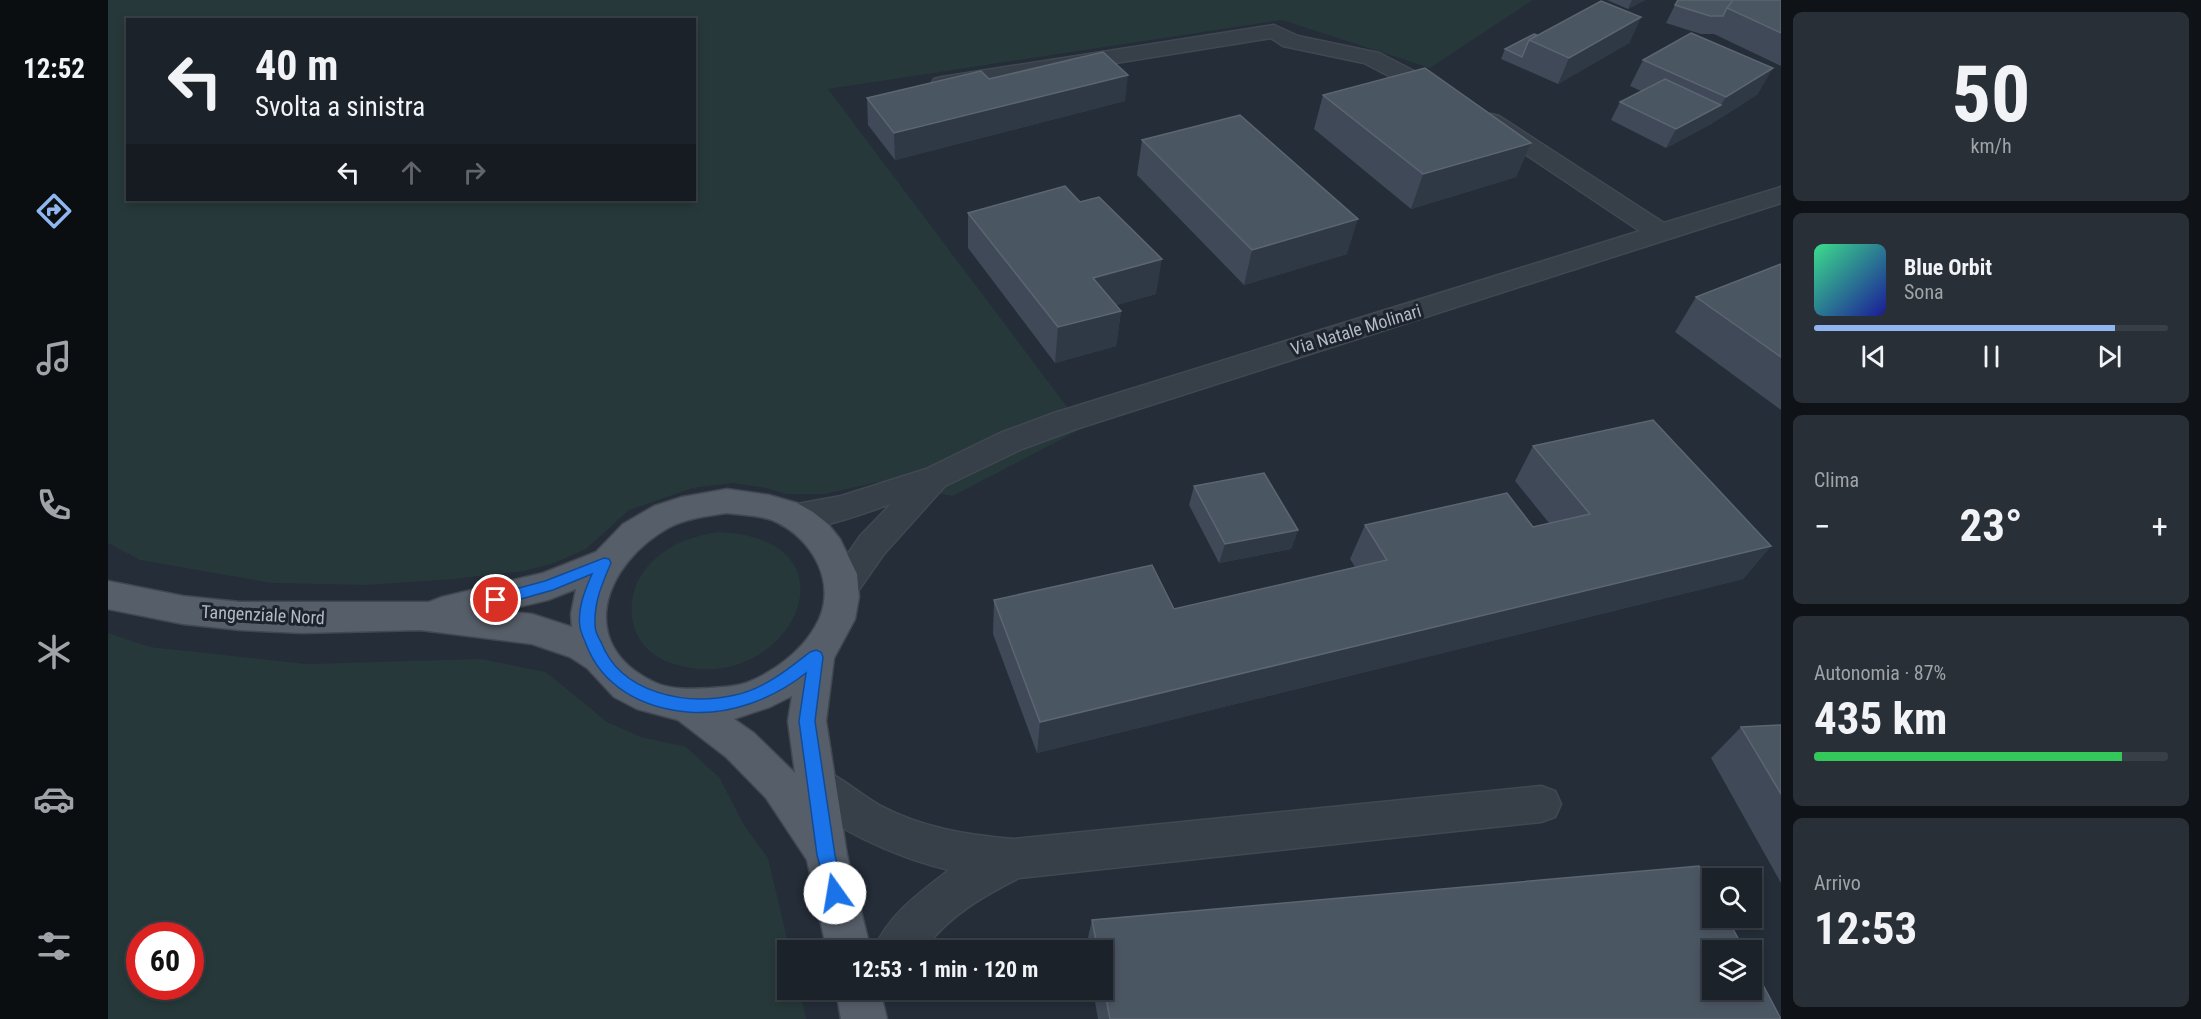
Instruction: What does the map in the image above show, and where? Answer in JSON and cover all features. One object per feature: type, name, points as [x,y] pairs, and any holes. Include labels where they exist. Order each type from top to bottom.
[{"type":"main road","points":[[728,501],[762,505],[793,516],[818,534],[836,558],[842,587],[840,610],[831,634],[816,657],[780,685],[736,702],[688,706],[651,698],[620,682],[599,657],[587,627],[590,594],[604,563],[627,538],[657,519],[692,506],[728,501]]},
{"type":"main road","name":"Tangenziale Nord","points":[[420,616],[548,586],[604,563]]},
{"type":"main road","name":"Tangenziale Nord","points":[[108,595],[183,610],[240,616],[302,618],[420,616],[532,629],[583,646],[599,657]]},
{"type":"main road","points":[[816,657],[807,721],[826,855],[846,940]]},
{"type":"main road","points":[[688,706],[740,745],[780,785],[826,855]]},
{"type":"street","points":[[923,87],[1274,31],[1290,41],[1371,58],[1499,124],[1662,234]]},
{"type":"street","name":"Via Natale Molinari","points":[[793,516],[841,508],[937,477],[1011,441],[1065,422],[1781,195]]},
{"type":"street","name":"Via Natale Molinari","points":[[842,587],[872,545],[937,477]]},
{"type":"street","points":[[816,784],[848,810],[885,831],[916,843],[970,856],[1014,859],[1541,804]]},
{"type":"street","points":[[904,940],[921,918],[965,884],[1014,859]]},
{"type":"shaded area","points":[[108,0],[1533,0],[1430,68],[1282,20],[828,89],[1083,428],[953,496],[878,482],[825,494],[786,494],[766,488],[733,483],[693,488],[629,510],[586,549],[554,563],[524,571],[454,579],[367,585],[271,583],[140,560],[108,543]]},
{"type":"shaded area","points":[[718,532],[765,541],[791,561],[800,587],[794,616],[775,642],[746,661],[710,669],[668,662],[653,654],[642,642],[635,629],[632,599],[637,584],[645,570],[656,558],[670,548],[693,538]]},
{"type":"shaded area","points":[[108,633],[150,647],[307,664],[481,659],[546,672],[607,722],[641,737],[686,747],[719,777],[744,825],[768,858],[787,940],[777,940],[777,1000],[802,1000],[806,1019],[108,1019]]},
{"type":"building","points":[[1678,0],[1733,0],[1723,16],[1710,16],[1675,5]]},
{"type":"building","points":[[1733,0],[1781,0],[1781,33],[1727,8]]},
{"type":"building","points":[[1601,1],[1641,17],[1569,58],[1529,40]]},
{"type":"building","points":[[1691,33],[1773,68],[1726,97],[1643,60]]},
{"type":"building","points":[[1534,34],[1537,35],[1529,40],[1522,57],[1505,49]]},
{"type":"building","points":[[1103,52],[1128,75],[894,133],[867,98],[981,71],[989,79]]},
{"type":"building","points":[[1425,68],[1531,143],[1423,174],[1323,95]]},
{"type":"building","points":[[1665,79],[1721,105],[1676,129],[1620,102]]},
{"type":"building","points":[[1240,115],[1358,219],[1252,250],[1142,140]]},
{"type":"building","points":[[1065,186],[1080,202],[1099,197],[1162,259],[1093,278],[1121,311],[1058,327],[968,213]]},
{"type":"building","points":[[1781,264],[1781,357],[1696,297]]},
{"type":"building","points":[[1653,420],[1771,546],[1040,722],[994,600],[1152,565],[1174,609],[1387,560],[1365,525],[1507,493],[1533,527],[1590,514],[1533,446]]},
{"type":"building","points":[[1264,473],[1298,530],[1225,544],[1194,486]]},
{"type":"building","points":[[1781,725],[1781,794],[1741,727]]},
{"type":"building","points":[[1699,866],[1702,872],[1702,928],[1732,928],[1739,940],[1702,940],[1702,1000],[1762,1000],[1762,983],[1781,1019],[1110,1019],[1106,1000],[1113,1000],[1113,940],[1096,940],[1092,920]]},
{"type":"route","points":[[496,600],[548,586],[604,563],[590,594],[587,627],[599,657],[620,682],[651,698],[688,706],[736,702],[780,685],[816,657],[807,721],[826,855],[835,893]]}]
